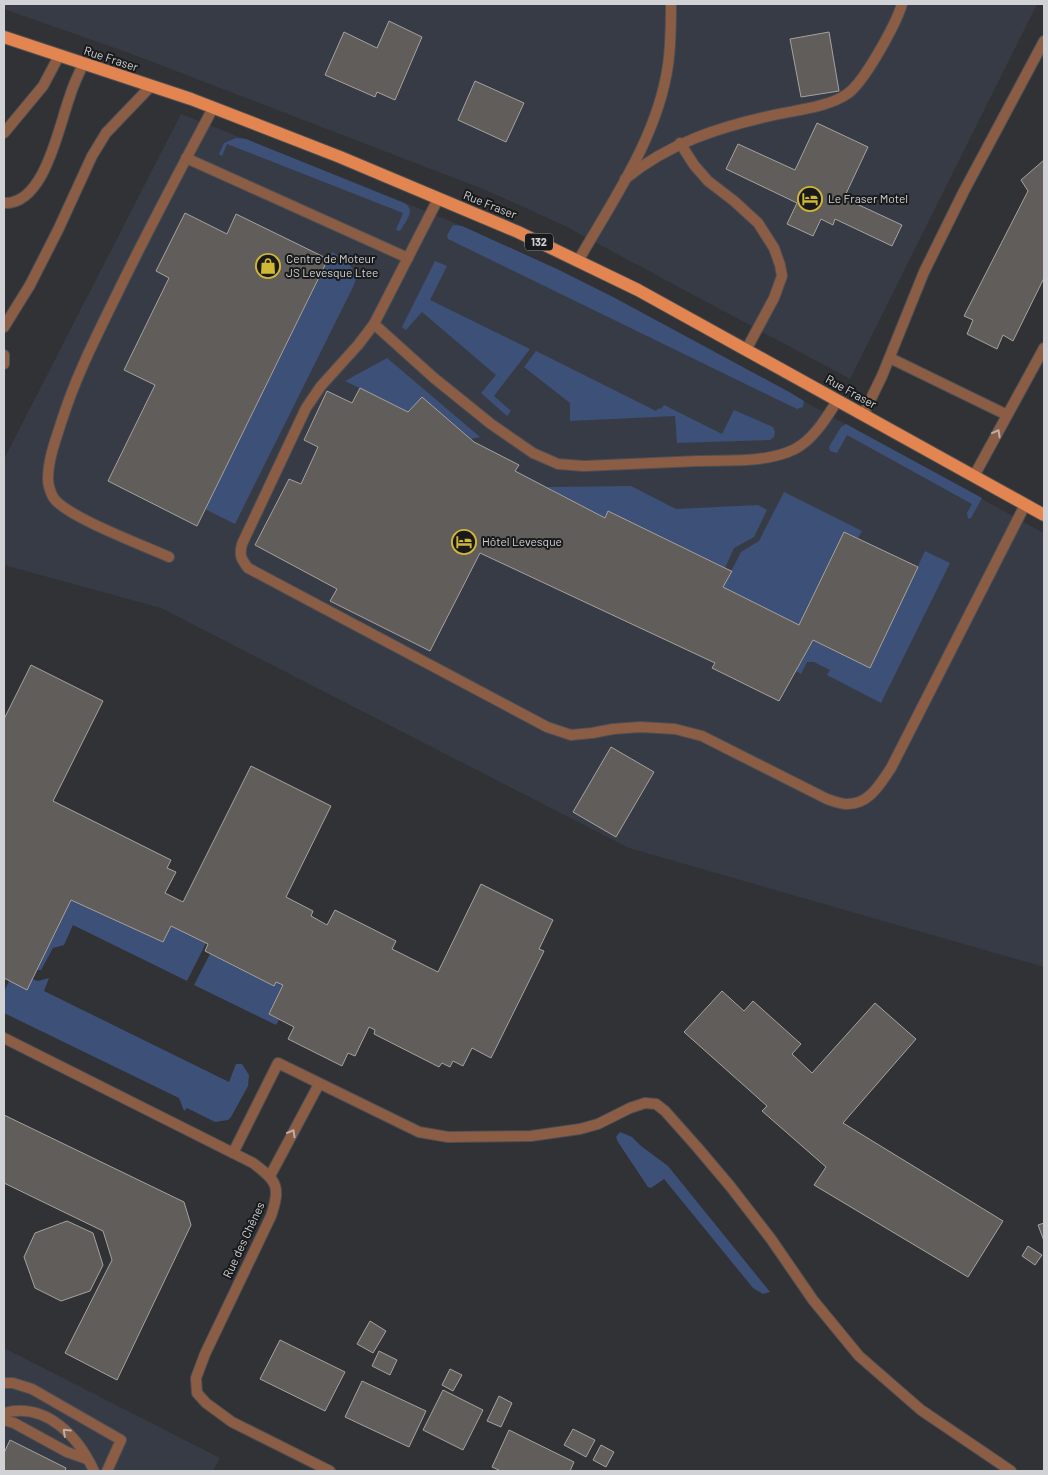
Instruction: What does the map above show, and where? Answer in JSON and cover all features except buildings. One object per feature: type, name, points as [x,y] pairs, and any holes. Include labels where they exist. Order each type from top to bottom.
[{"type":"main road","name":"Rue Fraser","points":[[4,37],[213,108],[340,157],[518,232],[638,290],[1044,515]]},
{"type":"street","points":[[578,261],[625,179],[645,139],[661,98],[668,65],[671,35],[671,4]]},
{"type":"street","points":[[625,179],[638,167],[662,152],[680,144],[744,122],[832,101],[847,94],[857,85],[882,46],[902,4]]},
{"type":"street","points":[[862,415],[890,358],[924,272],[964,191],[1044,41]]},
{"type":"street","points":[[4,133],[43,86],[59,56]]},
{"type":"street","points":[[4,203],[10,203],[26,196],[39,179],[58,137],[70,95],[83,64]]},
{"type":"street","points":[[4,327],[34,277],[92,156],[106,133],[151,86]]},
{"type":"street","points":[[169,557],[79,517],[62,507],[54,498],[49,488],[48,478],[53,449],[68,401],[82,366],[158,209],[213,108]]},
{"type":"street","points":[[680,144],[694,165],[708,181],[758,223],[774,248],[780,265],[782,276],[774,298],[746,350]]},
{"type":"street","points":[[186,158],[408,258]]},
{"type":"street","points":[[438,199],[374,324],[321,386],[306,408],[242,544],[241,559],[248,568],[548,727],[571,735],[631,728],[674,729],[702,736],[827,799],[846,804],[862,801],[876,790],[891,768],[1025,504]]},
{"type":"street","points":[[374,324],[434,378],[492,424],[533,453],[558,464],[584,466],[743,460],[774,456],[796,448],[808,440],[820,427],[837,401]]},
{"type":"street","points":[[974,476],[1044,348]]},
{"type":"street","points":[[4,355],[4,364]]},
{"type":"street","points":[[890,358],[1007,415]]},
{"type":"street","points":[[4,1038],[253,1163],[270,1176],[319,1084]]},
{"type":"street","points":[[233,1153],[278,1063],[419,1132],[448,1137],[531,1136],[580,1129],[598,1124],[645,1102],[656,1104],[665,1111],[730,1186],[771,1239],[813,1300],[859,1356],[921,1410],[1010,1471]]},
{"type":"street","name":"Rue des Chênes","points":[[270,1176],[276,1186],[277,1199],[271,1216],[205,1354],[196,1378],[197,1393],[206,1403],[232,1422],[330,1471]]},
{"type":"street","points":[[4,1383],[14,1383],[32,1389],[121,1440],[107,1471]]},
{"type":"street","points":[[4,1413],[18,1410],[30,1411],[68,1432],[94,1471]]},
{"type":"street","points":[[4,1420],[14,1423],[67,1452],[87,1459]]},
{"type":"shaded area","points":[[4,4],[1037,4],[850,379],[565,226],[488,191],[129,53],[4,9]]},
{"type":"shaded area","points":[[181,114],[462,226],[557,269],[696,342],[1044,533],[1044,967],[629,848],[161,608],[4,565],[4,459]]},
{"type":"shaded area","points":[[236,138],[246,139],[404,203],[410,209],[409,216],[400,231],[396,230],[403,213],[227,144],[222,156],[219,154],[224,143]]},
{"type":"shaded area","points":[[453,225],[462,226],[557,269],[615,298],[791,393],[804,401],[803,407],[797,409],[448,239],[447,235]]},
{"type":"shaded area","points":[[332,252],[347,263],[353,270],[356,279],[235,524],[205,509]]},
{"type":"shaded area","points":[[435,261],[447,266],[430,300],[530,349],[494,396],[511,411],[507,416],[481,393],[496,375],[422,312],[406,330],[402,327]]},
{"type":"shaded area","points":[[536,351],[656,411],[664,405],[722,434],[734,410],[773,427],[774,437],[770,440],[677,443],[675,416],[570,421],[570,403],[524,367]]},
{"type":"shaded area","points":[[387,358],[480,437],[471,439],[422,397],[408,412],[345,381]]},
{"type":"shaded area","points":[[846,424],[982,498],[971,518],[968,519],[967,513],[972,504],[847,435],[837,453],[830,451],[829,447],[841,427]]},
{"type":"shaded area","points":[[631,486],[676,509],[758,505],[767,510],[754,537],[734,548],[725,568],[608,511],[605,518],[547,487]]},
{"type":"shaded area","points":[[784,492],[862,531],[858,538],[844,532],[799,625],[723,587],[741,552],[759,541]]},
{"type":"shaded area","points":[[925,551],[950,563],[881,703],[827,675],[830,670],[814,662],[807,662],[801,674],[796,671],[813,640],[870,668]]},
{"type":"shaded area","points":[[71,900],[163,942],[171,926],[206,943],[187,981],[73,925],[64,945],[53,948],[41,970],[36,970]]},
{"type":"shaded area","points":[[210,954],[274,986],[276,982],[283,985],[269,1014],[279,1020],[276,1025],[194,985]]},
{"type":"shaded area","points":[[49,978],[44,991],[229,1082],[236,1064],[242,1064],[249,1075],[248,1086],[231,1117],[228,1120],[215,1122],[187,1108],[184,1111],[179,1098],[4,1013],[4,992],[9,981],[26,989],[32,979],[38,981]]},
{"type":"shaded area","points":[[620,1132],[632,1137],[668,1166],[770,1292],[763,1294],[753,1288],[664,1179],[651,1188],[648,1187],[618,1142],[616,1137]]},
{"type":"shaded area","points":[[4,1348],[220,1458],[213,1471],[4,1471]]},
{"type":"place","name":"Le Fraser Motel","points":[[810,199]]},
{"type":"place","name":"Centre de Moteur JS Levesque Ltee","points":[[268,266]]},
{"type":"place","name":"Hôtel Levesque","points":[[464,542]]}]
